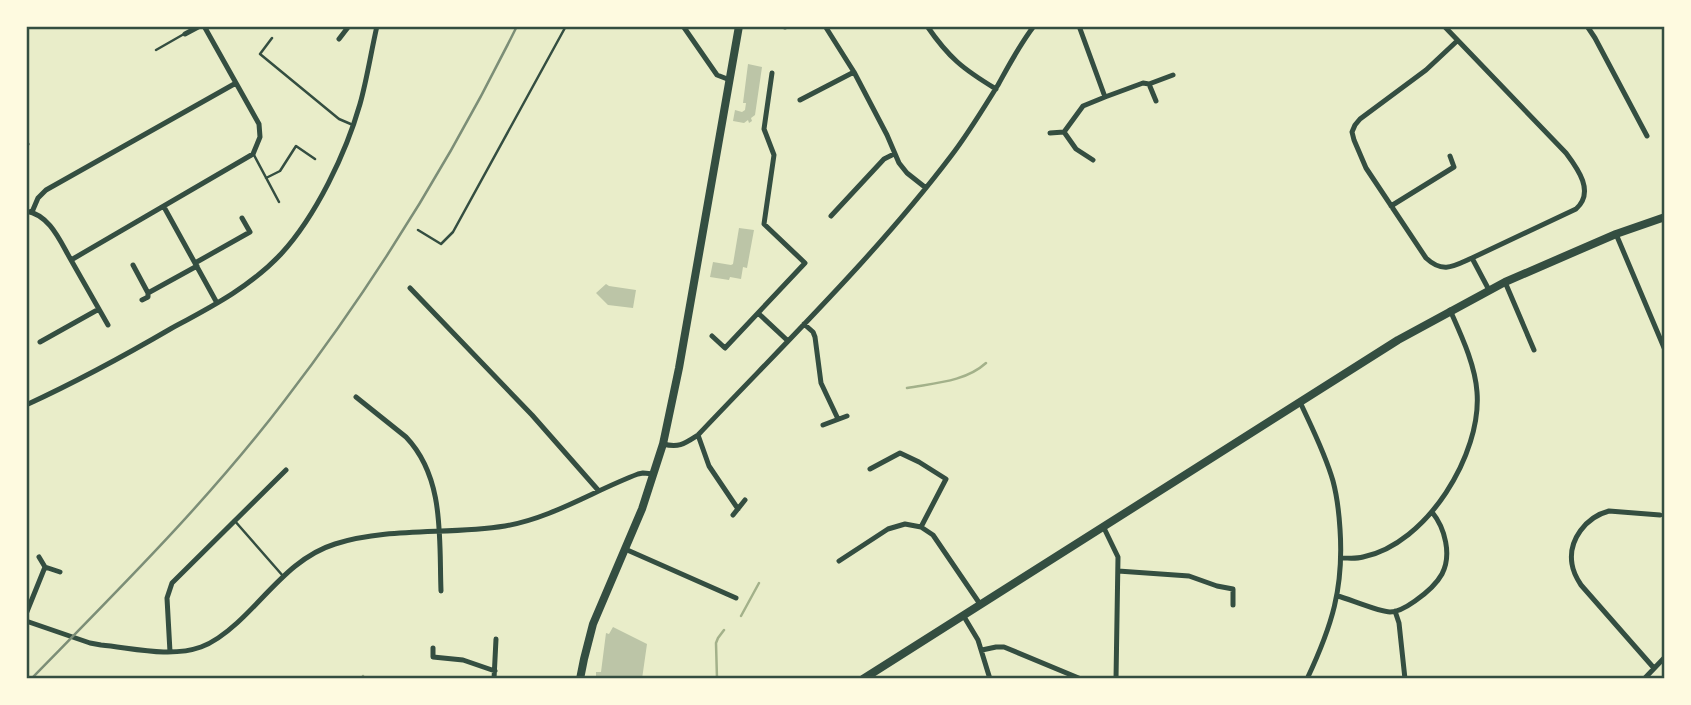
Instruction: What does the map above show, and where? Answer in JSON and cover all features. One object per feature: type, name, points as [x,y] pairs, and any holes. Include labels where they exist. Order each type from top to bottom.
[{"type":"main road","points":[[580,679],[593,624],[625,549],[663,444],[738,26]]},
{"type":"main road","points":[[863,679],[1398,340],[1450,310],[1505,282],[1616,234],[1665,217]]},
{"type":"street","points":[[71,260],[253,154],[259,143],[257,119],[202,26],[185,34]]},
{"type":"street","points":[[339,39],[349,26]]},
{"type":"street","points":[[26,405],[89,375],[217,303],[251,281],[283,251],[321,196],[344,149],[360,102],[377,26]]},
{"type":"street","points":[[683,26],[717,75],[730,80]]},
{"type":"street","points":[[825,26],[854,72],[894,154],[903,168],[926,188]]},
{"type":"street","points":[[927,26],[958,64],[996,89]]},
{"type":"street","points":[[663,444],[673,447],[683,445],[698,435],[900,219],[956,149],[1034,26]]},
{"type":"street","points":[[1079,26],[1105,97]]},
{"type":"street","points":[[1444,26],[1566,152],[1576,167],[1585,190],[1583,201],[1576,208],[1472,258],[1443,268],[1433,265],[1426,258],[1391,206],[1366,168],[1352,132],[1360,119],[1426,69],[1457,41]]},
{"type":"street","points":[[1587,26],[1647,136]]},
{"type":"street","points":[[800,100],[854,72]]},
{"type":"street","points":[[712,336],[724,348],[805,263],[764,224],[774,155],[764,129],[772,73]]},
{"type":"street","points":[[1064,132],[1083,106],[1143,83],[1149,84],[1173,75]]},
{"type":"street","points":[[108,325],[48,223],[29,211],[46,190],[236,83]]},
{"type":"street","points":[[1149,84],[1156,101]]},
{"type":"street","points":[[1049,133],[1064,132]]},
{"type":"street","points":[[1064,132],[1076,149],[1093,160]]},
{"type":"street","points":[[831,216],[884,159],[894,154]]},
{"type":"street","points":[[1391,206],[1454,167],[1450,156]]},
{"type":"street","points":[[164,207],[217,303]]},
{"type":"street","points":[[142,300],[148,297],[148,293],[250,232],[242,218]]},
{"type":"street","points":[[1616,234],[1665,350]]},
{"type":"street","points":[[1472,258],[1489,290]]},
{"type":"street","points":[[133,265],[148,293]]},
{"type":"street","points":[[1505,282],[1534,350]]},
{"type":"street","points":[[410,288],[532,415],[597,490]]},
{"type":"street","points":[[40,342],[99,309]]},
{"type":"street","points":[[1342,558],[1359,558],[1377,553],[1406,535],[1432,512],[1461,468],[1474,433],[1477,391],[1473,371],[1450,310]]},
{"type":"street","points":[[758,313],[788,341]]},
{"type":"street","points":[[804,324],[816,337],[821,383],[838,419]]},
{"type":"street","points":[[356,397],[406,437],[428,471],[434,489],[439,531],[441,591]]},
{"type":"street","points":[[1300,402],[1326,458],[1334,484],[1342,558],[1338,596],[1329,627],[1307,679]]},
{"type":"street","points":[[822,425],[847,416]]},
{"type":"street","points":[[698,435],[709,466],[738,509]]},
{"type":"street","points":[[870,469],[900,453],[946,479],[921,527]]},
{"type":"street","points":[[170,652],[167,598],[172,583],[286,470]]},
{"type":"street","points":[[26,621],[90,643],[170,652],[200,647],[226,633],[304,559],[333,545],[397,533],[491,527],[533,520],[638,474],[654,474]]},
{"type":"street","points":[[733,515],[745,500]]},
{"type":"street","points":[[1653,667],[1581,586],[1572,564],[1572,548],[1582,527],[1602,513],[1609,511],[1660,515]]},
{"type":"street","points":[[1338,596],[1388,612],[1403,608],[1423,595],[1444,570],[1446,552],[1439,522],[1432,512]]},
{"type":"street","points":[[839,561],[888,529],[905,524],[921,527],[933,535],[981,604]]},
{"type":"street","points":[[1103,526],[1118,557],[1116,679]]},
{"type":"street","points":[[625,549],[736,598]]},
{"type":"street","points":[[40,557],[45,567],[60,572]]},
{"type":"street","points":[[26,614],[45,567]]},
{"type":"street","points":[[1118,571],[1189,576],[1233,589],[1233,605]]},
{"type":"street","points":[[1395,611],[1399,623],[1405,679]]},
{"type":"street","points":[[963,615],[974,631],[990,679]]},
{"type":"street","points":[[494,679],[496,639]]},
{"type":"street","points":[[982,650],[1004,647],[1082,679]]},
{"type":"street","points":[[433,648],[433,657],[463,660],[495,671]]},
{"type":"street","points":[[1644,679],[1665,657]]},
{"type":"lane","points":[[418,230],[442,244],[453,232],[566,26]]},
{"type":"lane","points":[[156,50],[185,34]]},
{"type":"lane","points":[[272,38],[260,54],[339,118],[353,125]]},
{"type":"lane","points":[[266,178],[280,171],[296,146],[314,159]]},
{"type":"lane","points":[[253,154],[279,202]]},
{"type":"lane","points":[[234,520],[283,577]]},
{"type":"building","points":[[748,64],[762,67],[755,115],[751,118],[752,121],[744,123],[733,121],[735,110],[745,110],[746,103],[743,103]]},
{"type":"building","points":[[739,228],[754,230],[747,268],[743,267],[741,279],[710,277],[713,262],[733,264]]},
{"type":"building","points":[[606,284],[636,290],[633,308],[608,305],[596,293]]},
{"type":"building","points":[[613,627],[647,644],[642,679],[596,679],[596,672],[601,672],[606,633],[609,634]]},
{"type":"waterway","points":[[907,388],[959,378],[986,363]]},
{"type":"waterway","points":[[741,616],[759,583]]},
{"type":"waterway","points":[[717,679],[716,643],[724,630]]},
{"type":"railway","points":[[31,679],[130,578],[226,473],[318,356],[410,219],[466,124],[517,26]]}]
